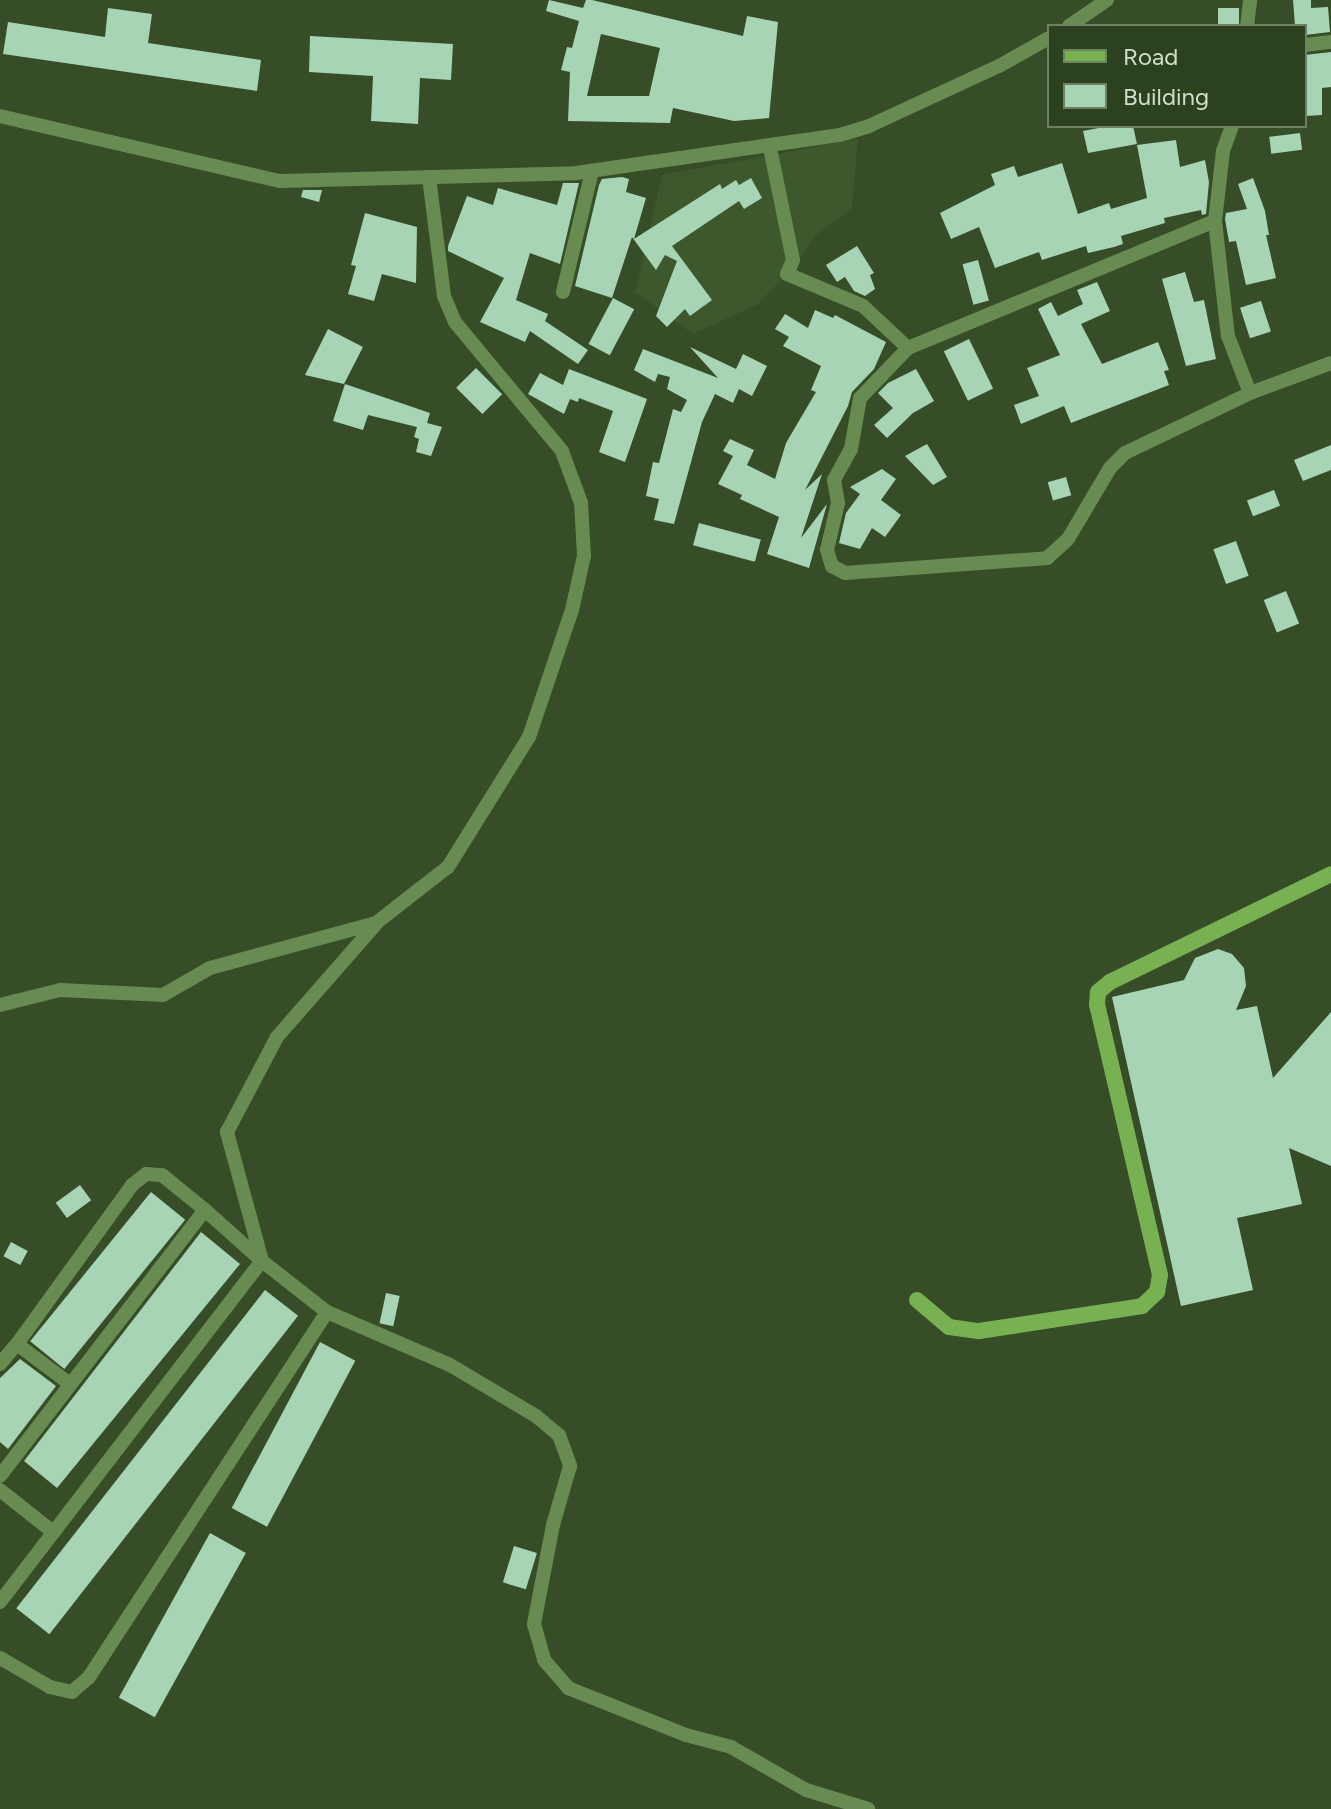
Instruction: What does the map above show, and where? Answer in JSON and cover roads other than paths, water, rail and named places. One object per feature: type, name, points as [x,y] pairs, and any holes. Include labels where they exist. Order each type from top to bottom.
[{"type":"street","points":[[1072,24],[1107,0]]},
{"type":"street","points":[[1247,24],[1250,0]]},
{"type":"street","points":[[0,116],[280,181],[592,171],[770,148],[840,135],[869,126],[999,66],[1047,39]]},
{"type":"street","points":[[1307,45],[1331,42]]},
{"type":"street","points":[[1231,128],[1223,151],[1215,221],[1228,336],[1250,393]]},
{"type":"street","points":[[770,148],[793,260],[787,274],[863,306],[908,348]]},
{"type":"street","points":[[563,292],[592,171]]},
{"type":"street","points":[[262,1261],[227,1132],[277,1037],[376,923],[448,867],[529,737],[572,610],[584,556],[581,503],[562,451],[455,322],[444,296],[429,177]]},
{"type":"street","points":[[1215,221],[908,348],[860,398],[851,449],[834,480],[838,503],[827,550],[832,566],[845,573],[1047,558],[1068,539],[1110,468],[1125,453],[1250,393],[1331,363]]},
{"type":"street","points":[[917,1300],[949,1327],[979,1331],[1142,1306],[1157,1292],[1160,1275],[1097,1005],[1098,992],[1110,982],[1331,874]]},
{"type":"street","points":[[0,1005],[60,990],[163,995],[210,968],[376,923]]},
{"type":"street","points":[[0,1364],[132,1185],[146,1174],[162,1175],[327,1312],[450,1365],[536,1416],[559,1435],[570,1466],[553,1525],[534,1624],[544,1660],[568,1688],[686,1735],[731,1747],[806,1790],[868,1809]]},
{"type":"street","points":[[0,1476],[205,1210]]},
{"type":"street","points":[[0,1602],[262,1261]]},
{"type":"street","points":[[0,1658],[50,1687],[72,1692],[88,1678],[327,1312]]},
{"type":"street","points":[[17,1344],[70,1384]]},
{"type":"street","points":[[0,1490],[53,1532]]}]
